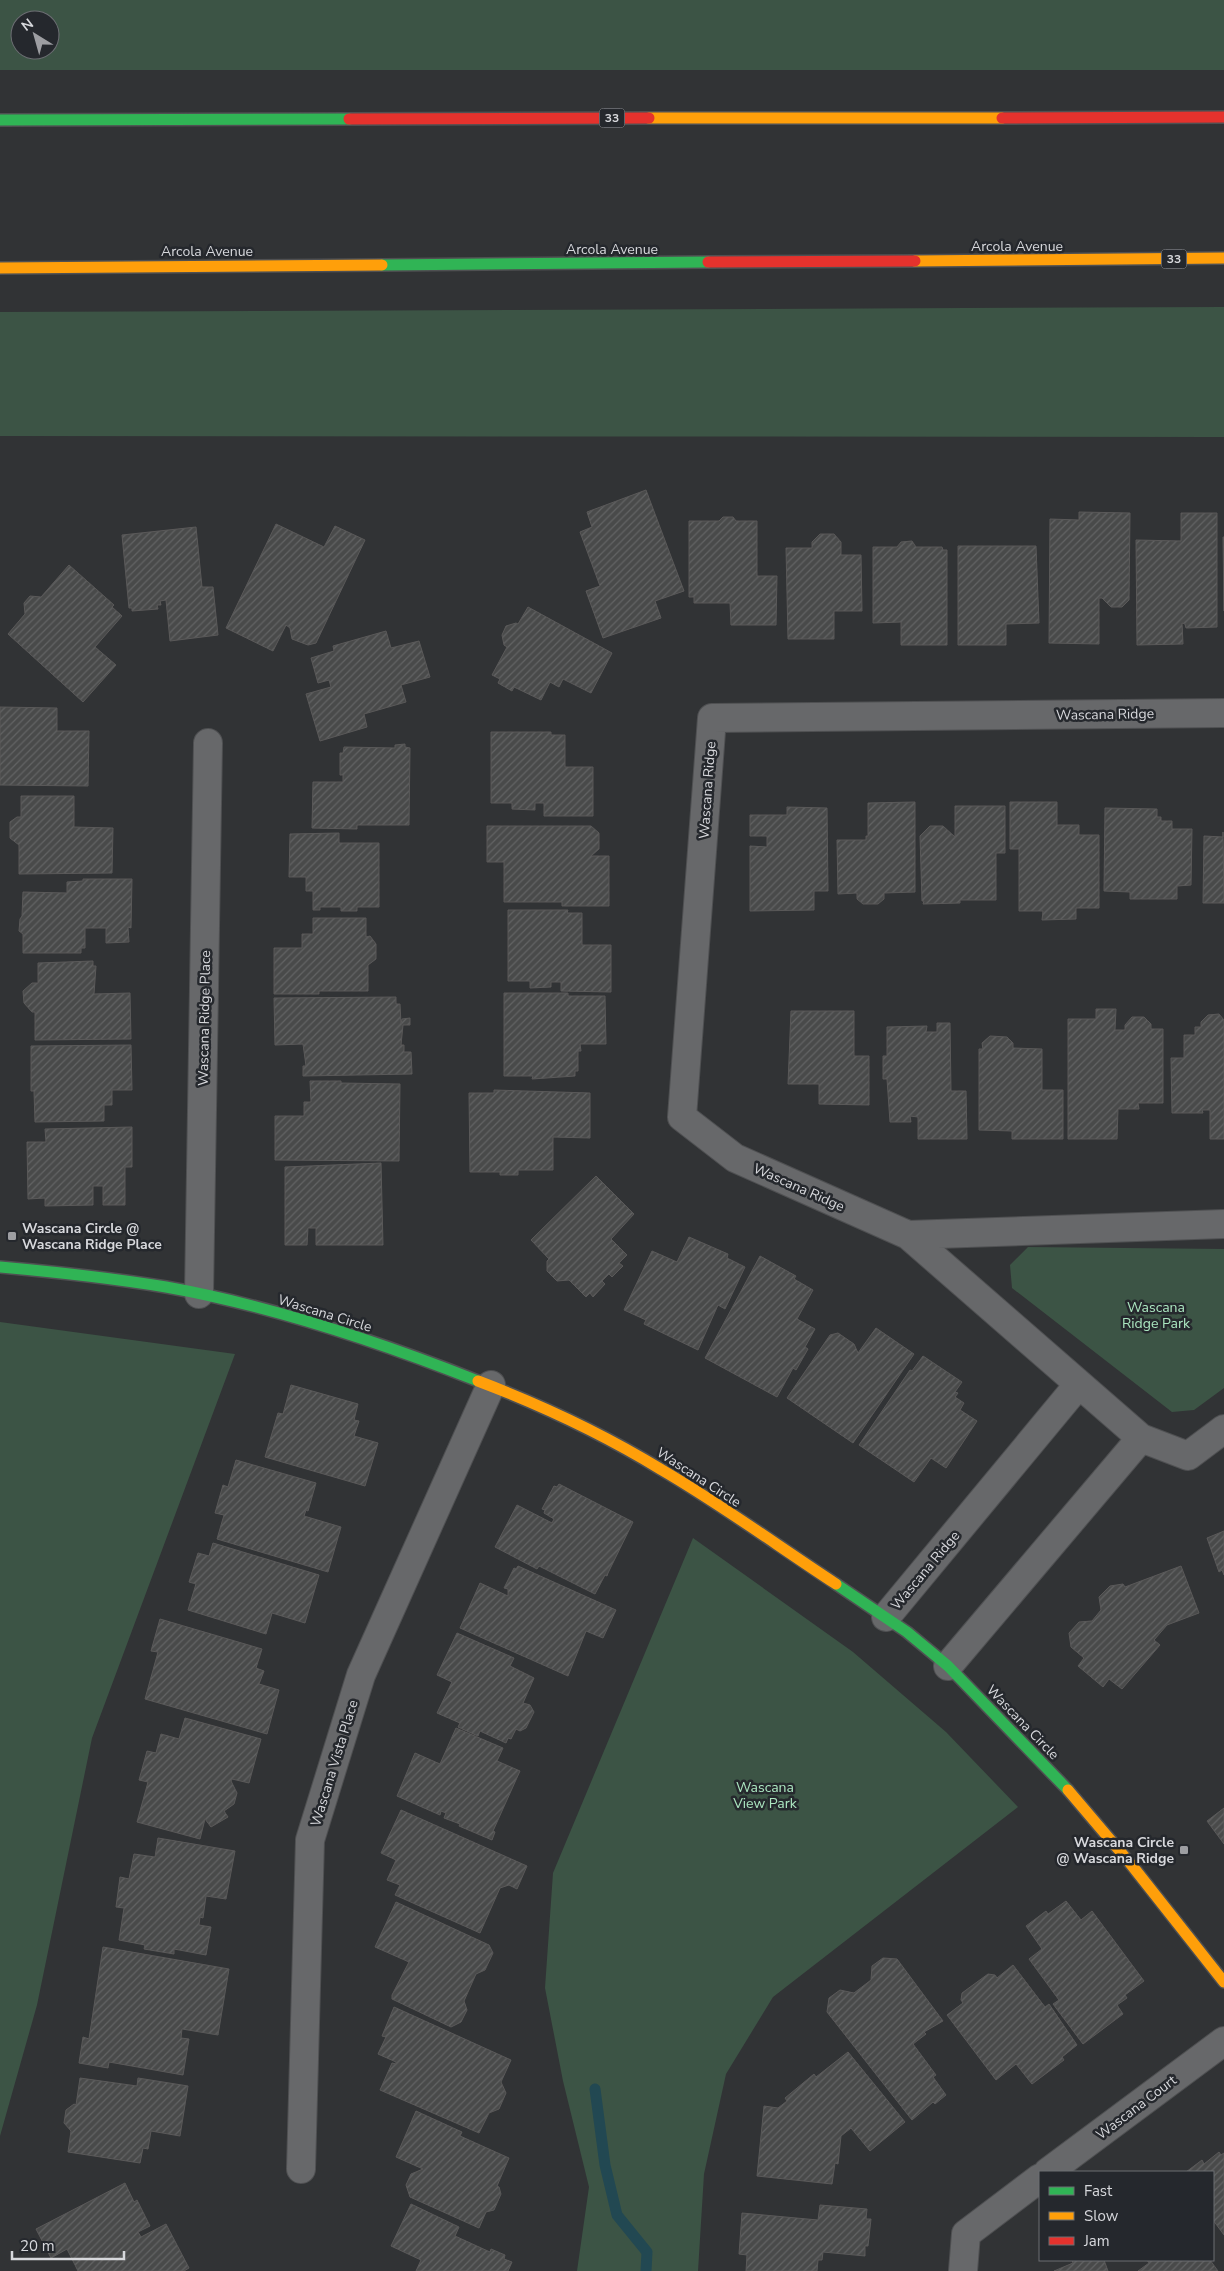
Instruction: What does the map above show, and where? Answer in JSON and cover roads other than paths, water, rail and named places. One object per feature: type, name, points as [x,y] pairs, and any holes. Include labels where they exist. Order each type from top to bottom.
[{"type":"main road","name":"33","points":[[0,120],[1224,117]]},
{"type":"main road","name":"Arcola Avenue","points":[[0,268],[1224,258]]},
{"type":"main road","name":"Wascana Circle","points":[[0,1267],[46,1270],[199,1294],[303,1320],[400,1351],[491,1385],[569,1420],[647,1461],[886,1617],[948,1666],[1068,1790],[1148,1884],[1224,1982]]},
{"type":"street","name":"Wascana Ridge","points":[[1224,713],[712,718],[682,1117],[735,1158],[908,1235],[1141,1438],[1188,1456],[1224,1429]]},
{"type":"street","name":"Wascana Ridge Place","points":[[199,1294],[208,743]]},
{"type":"street","name":"Wascana Ridge","points":[[908,1235],[1224,1224]]},
{"type":"street","name":"Wascana Ridge","points":[[886,1617],[1079,1384]]},
{"type":"street","name":"Wascana Vista Place","points":[[300,2168],[310,1840],[361,1675],[491,1385]]},
{"type":"street","points":[[948,1666],[1141,1438]]},
{"type":"street","name":"Wascana Court","points":[[1049,2171],[1224,2041]]},
{"type":"street","points":[[962,2271],[966,2234],[1039,2179]]},
{"type":"waterway","points":[[595,2089],[605,2165],[617,2215],[647,2252],[646,2271]]},
{"type":"place","name":"Wascana Circle @ Wascana Ridge Place","points":[[12,1236]]},
{"type":"place","name":"Wascana Circle @ Wascana Ridge","points":[[1184,1850]]},
{"type":"park label","name":"Wascana Ridge Park","points":[[1156,1315]]},
{"type":"park label","name":"Wascana View Park","points":[[765,1795]]}]
